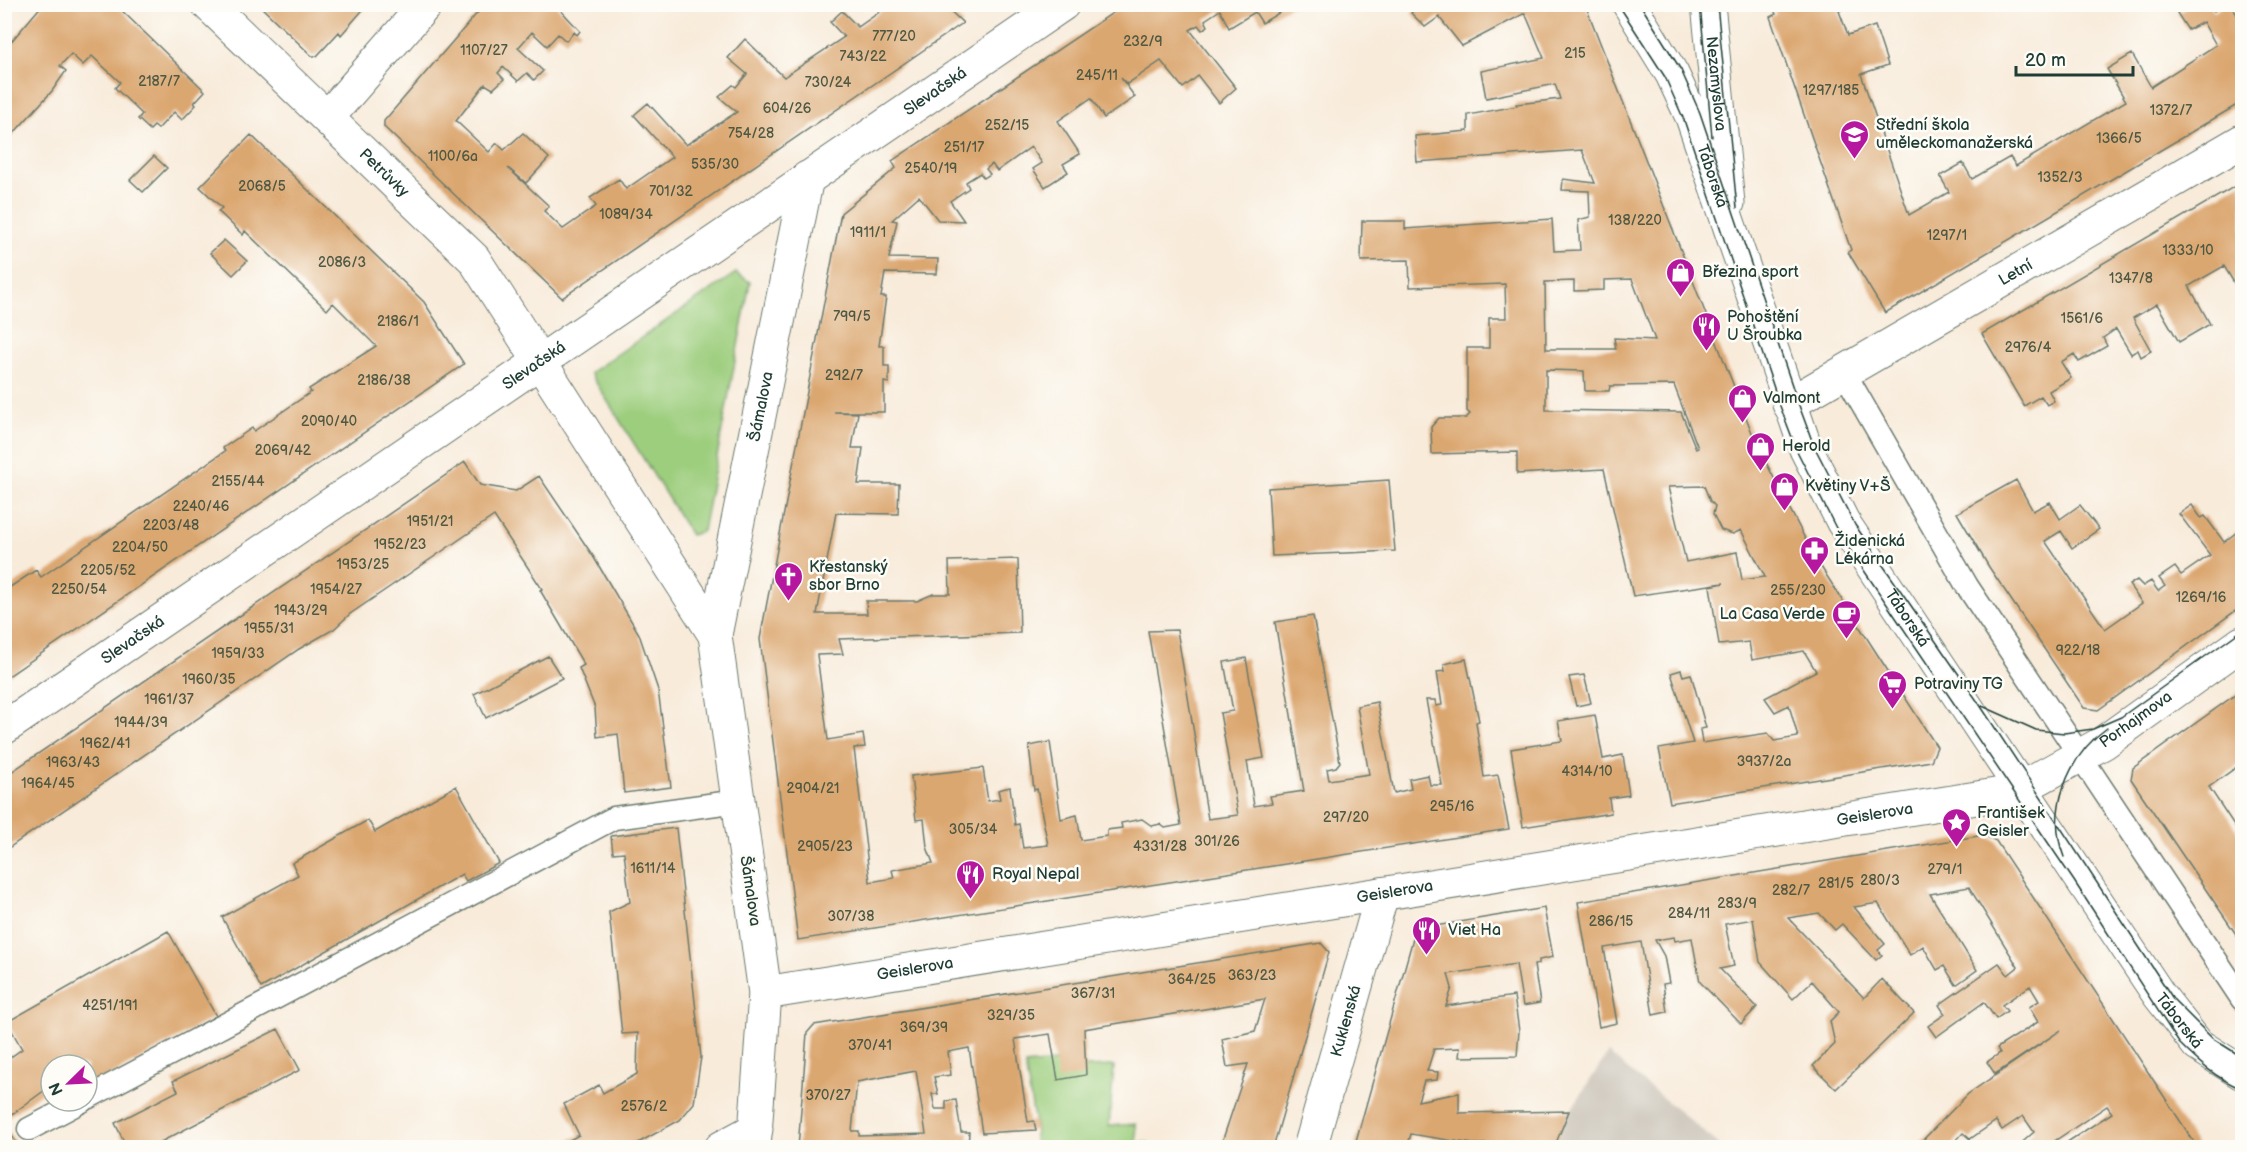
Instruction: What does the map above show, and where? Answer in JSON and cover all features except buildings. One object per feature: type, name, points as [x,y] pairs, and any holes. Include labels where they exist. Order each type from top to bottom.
[{"type":"street","name":"Petrůvky","points":[[208,4],[474,259],[541,359]]},
{"type":"street","points":[[327,118],[426,4]]},
{"type":"street","name":"Slevačská","points":[[4,728],[1063,4]]},
{"type":"street","name":"Táborská","points":[[1629,4],[1672,74],[1692,117],[1789,404],[1806,449],[1843,522],[2023,787],[2159,995],[2198,1045],[2242,1073]]},
{"type":"street","name":"Nezamyslova","points":[[1708,4],[1730,232]]},
{"type":"street","name":"Letní","points":[[1789,404],[2242,141]]},
{"type":"street","name":"Šámalova","points":[[755,1138],[765,993],[715,635],[807,178]]},
{"type":"street","name":"Šámalova","points":[[541,359],[715,635]]},
{"type":"street","name":"Porhajmova","points":[[2023,787],[2078,754],[2103,743],[2242,643]]},
{"type":"street","name":"Geislerova","points":[[765,993],[2014,792],[2023,787]]},
{"type":"street","name":"Kuklenská","points":[[1310,1148],[1382,894]]},
{"type":"street","points":[[721,1148],[755,1138]]},
{"type":"lane","points":[[1844,372],[1967,586],[2242,999]]},
{"type":"lane","points":[[99,1092],[614,818],[738,801]]},
{"type":"lane","points":[[29,1129],[59,1113]]},
{"type":"shaded area","points":[[1608,1053],[1722,1147],[1554,1148],[1567,1116]]},
{"type":"green space","points":[[736,273],[750,282],[703,531],[691,535],[590,373]]},
{"type":"green space","points":[[1055,1062],[1086,1067],[1114,1066],[1109,1126],[1136,1124],[1137,1143],[1149,1143],[1149,1147],[1033,1147],[1036,1130],[1025,1065]]},
{"type":"tram line","points":[[1618,4],[1665,77],[1684,120],[1780,406],[1798,453],[1838,532],[2074,881],[2179,1043],[2208,1069],[2242,1089]]},
{"type":"tram line","points":[[1640,4],[1681,70],[1700,113],[1814,446],[1855,525],[1980,705],[2174,1000],[2212,1038],[2242,1057]]},
{"type":"tram line","points":[[1700,4],[1712,137]]},
{"type":"tram line","points":[[1717,4],[1737,208]]},
{"type":"tram line","points":[[1980,705],[2036,730],[2064,733],[2093,729],[2121,717],[2242,630]]},
{"type":"tram line","points":[[2064,857],[2059,839],[2058,821],[2059,803],[2064,786],[2081,754],[2107,728]]},
{"type":"place","name":"Střední škola uměleckomanažerská","points":[[1855,160]]},
{"type":"place","name":"Březina sport","points":[[1681,298]]},
{"type":"place","name":"Pohoštění U Šroubka","points":[[1706,352]]},
{"type":"place","name":"Valmont","points":[[1742,424]]},
{"type":"place","name":"Herold","points":[[1761,472]]},
{"type":"place","name":"Květiny V+Š","points":[[1784,512]]},
{"type":"place","name":"Židenická Lékárna","points":[[1814,576]]},
{"type":"place","name":"Křestanský sbor Brno","points":[[788,602]]},
{"type":"place","name":"La Casa Verde","points":[[1846,640]]},
{"type":"place","name":"Potraviny TG","points":[[1893,710]]},
{"type":"place","name":"František Geisler","points":[[1956,848]]},
{"type":"place","name":"Royal Nepal","points":[[971,900]]},
{"type":"place","name":"Viet Ha","points":[[1427,956]]}]
